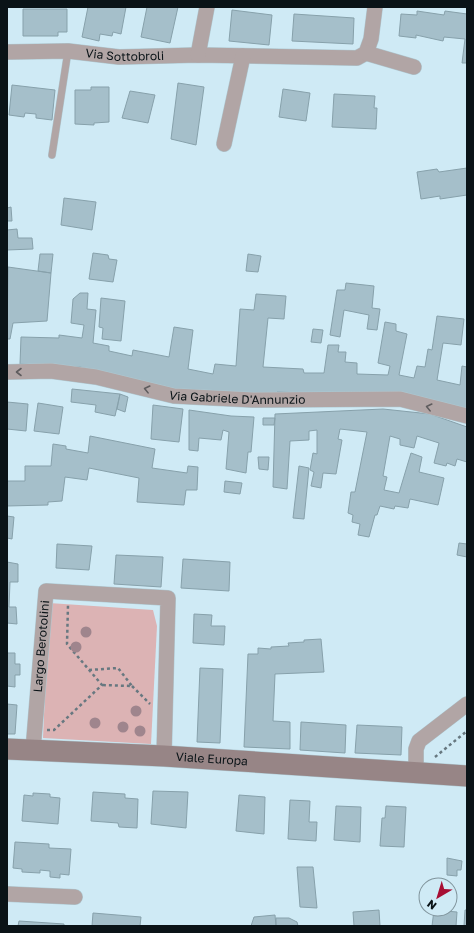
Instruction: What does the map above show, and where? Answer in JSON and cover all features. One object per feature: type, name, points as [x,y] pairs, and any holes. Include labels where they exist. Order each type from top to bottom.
[{"type":"main road","name":"Viale Europa","points":[[7,748],[34,740],[164,756],[330,769],[416,772],[467,776]]},
{"type":"street","points":[[198,55],[207,7]]},
{"type":"street","points":[[375,7],[371,40],[366,53],[414,67]]},
{"type":"street","name":"Via Sottobroli","points":[[7,52],[68,51],[119,57],[198,55],[357,58],[366,53]]},
{"type":"street","points":[[224,144],[243,56]]},
{"type":"street","name":"Via Gabriele D'Annunzio","points":[[7,372],[51,371],[96,377],[174,396],[253,400],[400,399],[467,416]]},
{"type":"street","name":"Largo Berotolini","points":[[34,740],[46,591],[168,598],[164,714]]},
{"type":"street","points":[[416,772],[416,749],[419,741],[467,704]]},
{"type":"street","points":[[164,714],[164,756]]},
{"type":"street","points":[[7,894],[75,897]]},
{"type":"lane","points":[[52,155],[68,51]]},
{"type":"path","points":[[68,592],[66,644],[102,685]]},
{"type":"path","points":[[89,670],[118,668],[132,686],[164,714]]},
{"type":"path","points":[[34,740],[54,730],[102,685],[132,686]]},
{"type":"path","points":[[416,772],[467,731]]},
{"type":"shaded area","points":[[49,603],[153,610],[157,626],[151,744],[43,738]]},
{"type":"building","points":[[88,7],[126,7],[121,34],[113,32],[112,36],[100,34],[99,41],[82,37]]},
{"type":"building","points":[[147,7],[178,7],[170,43],[141,37]]},
{"type":"building","points":[[23,9],[67,9],[67,32],[58,32],[58,36],[23,36]]},
{"type":"building","points":[[232,10],[272,15],[269,45],[229,41]]},
{"type":"building","points":[[417,11],[444,15],[445,11],[467,14],[467,63],[462,63],[465,39],[444,37],[443,41],[416,35],[416,38],[399,36],[401,14],[417,15]]},
{"type":"building","points":[[294,14],[354,18],[353,44],[292,41]]},
{"type":"building","points":[[178,83],[204,87],[196,145],[171,139]]},
{"type":"building","points":[[12,85],[55,90],[52,120],[36,118],[36,114],[25,113],[24,117],[9,115]]},
{"type":"building","points":[[91,87],[109,87],[109,122],[94,123],[94,125],[75,124],[75,90],[91,90]]},
{"type":"building","points":[[283,89],[310,93],[306,121],[279,117]]},
{"type":"building","points":[[130,91],[155,95],[148,123],[122,118]]},
{"type":"building","points":[[334,94],[375,96],[374,108],[377,108],[376,129],[332,127]]},
{"type":"building","points":[[467,168],[467,195],[440,199],[440,196],[421,199],[417,172],[437,169],[439,172]]},
{"type":"building","points":[[64,198],[96,202],[92,230],[61,225]]},
{"type":"building","points":[[11,207],[12,221],[7,221],[7,208]]},
{"type":"building","points":[[17,229],[18,238],[32,238],[33,249],[7,250],[7,230]]},
{"type":"building","points":[[93,253],[108,255],[109,259],[117,260],[113,282],[89,279]]},
{"type":"building","points":[[40,254],[53,254],[51,273],[38,271]]},
{"type":"building","points":[[248,254],[261,256],[258,272],[246,271]]},
{"type":"building","points":[[8,267],[51,273],[47,321],[13,323],[10,339],[7,339]]},
{"type":"building","points":[[346,283],[374,286],[372,308],[380,309],[377,330],[367,329],[369,315],[344,310],[340,337],[330,335],[337,290],[345,290]]},
{"type":"building","points":[[80,293],[88,293],[87,309],[96,310],[93,343],[109,346],[109,351],[132,356],[133,350],[169,357],[174,327],[193,330],[188,369],[213,374],[215,364],[236,366],[240,309],[254,310],[256,294],[286,296],[284,319],[268,318],[263,367],[303,369],[304,373],[324,373],[328,345],[339,345],[338,352],[346,352],[345,362],[357,363],[357,374],[388,375],[390,366],[378,363],[385,322],[396,324],[396,331],[407,334],[399,375],[414,378],[417,366],[425,367],[428,349],[432,350],[437,316],[464,319],[461,345],[443,343],[437,380],[460,385],[462,366],[467,367],[467,412],[417,397],[277,392],[277,398],[174,392],[80,367],[20,364],[21,337],[59,338],[59,335],[82,338],[84,325],[71,323],[73,299]]},
{"type":"building","points":[[101,298],[125,301],[121,341],[102,339],[103,328],[99,327]]},
{"type":"building","points":[[313,329],[323,330],[321,343],[311,342]]},
{"type":"building","points":[[72,389],[120,394],[115,416],[95,412],[96,405],[71,402]]},
{"type":"building","points":[[120,394],[128,397],[125,412],[117,409]]},
{"type":"building","points":[[7,402],[28,404],[26,431],[7,429]]},
{"type":"building","points":[[38,403],[63,407],[59,434],[34,431]]},
{"type":"building","points":[[153,405],[183,409],[179,442],[151,439]]},
{"type":"building","points":[[383,409],[430,414],[467,427],[467,462],[457,459],[455,466],[447,463],[446,466],[434,463],[439,443],[417,436],[414,448],[400,445],[400,439],[390,436],[383,476],[387,477],[384,490],[399,493],[411,453],[422,457],[419,472],[444,478],[438,505],[410,499],[408,508],[395,506],[394,509],[380,506],[377,515],[375,515],[369,537],[358,535],[360,524],[352,522],[353,515],[348,513],[351,492],[355,492],[367,432],[340,429],[338,439],[342,440],[336,474],[323,473],[321,488],[311,486],[314,472],[310,470],[313,453],[317,454],[317,430],[309,431],[309,440],[290,441],[287,489],[273,487],[275,414]]},
{"type":"building","points":[[189,410],[231,416],[254,417],[251,452],[248,452],[246,473],[226,469],[229,432],[223,430],[221,440],[199,438],[198,451],[189,450]]},
{"type":"building","points":[[263,418],[275,418],[274,425],[263,425]]},
{"type":"building","points":[[90,436],[155,449],[152,468],[187,473],[188,466],[198,467],[197,490],[186,490],[184,505],[137,502],[139,478],[89,468],[87,480],[65,477],[62,501],[48,502],[48,505],[7,506],[7,481],[25,481],[25,466],[51,466],[53,444],[66,446],[66,449],[88,453]]},
{"type":"building","points":[[258,457],[269,457],[268,470],[259,469]]},
{"type":"building","points":[[299,466],[309,468],[304,519],[293,518]]},
{"type":"building","points":[[225,481],[242,483],[240,494],[224,492]]},
{"type":"building","points":[[7,516],[14,517],[12,539],[7,538]]},
{"type":"building","points":[[459,543],[467,544],[467,557],[457,555]]},
{"type":"building","points":[[57,544],[92,546],[89,570],[56,568]]},
{"type":"building","points":[[116,555],[163,557],[161,587],[114,584]]},
{"type":"building","points":[[183,559],[230,562],[229,591],[181,588]]},
{"type":"building","points":[[7,562],[18,564],[18,582],[10,582],[9,607],[16,607],[17,624],[7,623]]},
{"type":"building","points":[[194,614],[212,615],[211,626],[225,626],[224,645],[193,643]]},
{"type":"building","points":[[321,639],[324,672],[275,674],[273,721],[290,722],[290,749],[244,747],[248,654],[258,654],[258,648],[271,649],[271,647],[289,646],[288,643]]},
{"type":"building","points":[[7,653],[15,653],[15,664],[20,664],[20,675],[15,675],[15,687],[7,686]]},
{"type":"building","points":[[200,668],[223,669],[220,743],[197,742]]},
{"type":"building","points":[[7,704],[17,705],[15,734],[7,734]]},
{"type":"building","points":[[301,722],[346,725],[345,753],[300,750]]},
{"type":"building","points":[[357,725],[402,727],[401,755],[355,753]]},
{"type":"building","points":[[153,791],[188,792],[186,828],[151,824]]},
{"type":"building","points":[[93,792],[125,794],[125,798],[138,799],[137,828],[119,827],[118,823],[91,821]]},
{"type":"building","points":[[33,793],[50,794],[50,797],[60,798],[58,824],[22,821],[24,795],[33,796]]},
{"type":"building","points":[[239,795],[265,797],[264,834],[236,831]]},
{"type":"building","points":[[290,800],[310,801],[309,822],[317,822],[316,841],[288,839]]},
{"type":"building","points":[[336,806],[361,807],[360,842],[334,840]]},
{"type":"building","points":[[386,806],[406,807],[404,847],[380,846],[382,818],[385,818]]},
{"type":"building","points":[[15,842],[49,844],[49,848],[71,849],[69,875],[60,874],[60,878],[50,877],[50,871],[40,870],[40,873],[22,872],[22,869],[13,868]]},
{"type":"building","points":[[447,858],[462,861],[461,870],[457,870],[457,876],[447,875]]},
{"type":"building","points":[[297,867],[313,867],[317,908],[300,907]]},
{"type":"building","points":[[379,910],[380,926],[354,926],[353,912]]},
{"type":"building","points":[[465,910],[467,910],[467,926],[464,926]]},
{"type":"building","points":[[93,913],[141,917],[140,926],[92,926]]},
{"type":"building","points":[[275,915],[276,926],[251,926],[254,917]]},
{"type":"building","points":[[433,917],[457,917],[456,926],[432,926]]},
{"type":"building","points":[[276,918],[289,918],[297,922],[298,926],[276,926]]},
{"type":"building","points":[[19,921],[64,924],[64,926],[18,926]]}]
